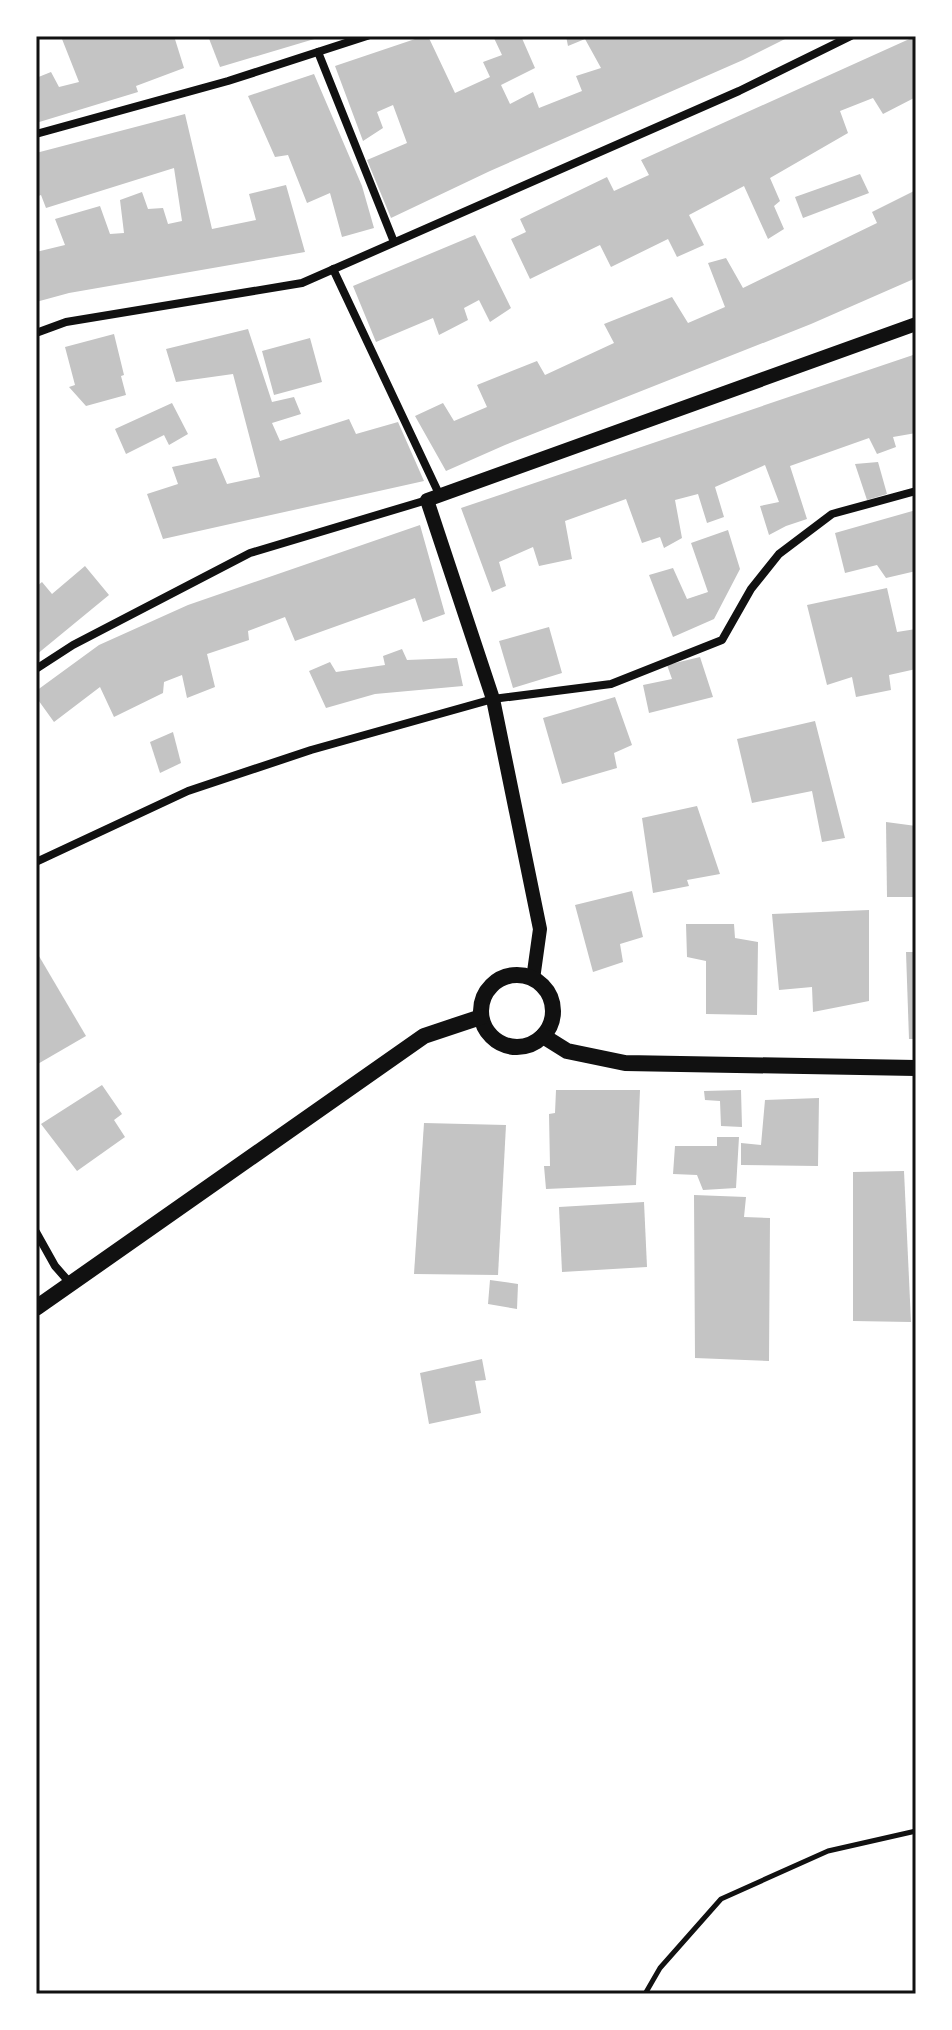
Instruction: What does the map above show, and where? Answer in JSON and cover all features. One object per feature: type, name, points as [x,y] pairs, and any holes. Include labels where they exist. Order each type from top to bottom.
[{"type":"main road","points":[[523,975],[533,979],[549,994],[553,1016],[543,1036],[523,1047],[501,1044],[491,1037],[481,1017],[485,995],[500,979],[523,975]]},
{"type":"main road","points":[[36,1308],[424,1036],[481,1017]]},
{"type":"main road","points":[[543,1036],[567,1051],[625,1063],[916,1068]]},
{"type":"street","points":[[36,134],[228,81],[318,52],[347,39],[367,36]]},
{"type":"street","points":[[36,333],[66,322],[302,283],[739,91],[851,36]]},
{"type":"street","points":[[318,52],[394,242]]},
{"type":"street","points":[[333,269],[433,498],[493,699],[540,929],[533,979]]},
{"type":"street","points":[[36,669],[73,645],[250,553],[433,498],[916,324]]},
{"type":"street","points":[[36,862],[188,791],[311,750],[493,699],[611,684],[722,640],[751,589],[779,554],[832,514],[916,491]]},
{"type":"street","points":[[36,1232],[55,1266],[71,1284]]},
{"type":"path","points":[[645,1994],[660,1968],[721,1899],[828,1851],[916,1831]]},
{"type":"building","points":[[73,36],[174,36],[184,68],[136,86],[138,92],[36,123],[36,78],[51,72],[59,87],[79,82],[62,39]]},
{"type":"building","points":[[208,36],[321,36],[321,37],[220,67]]},
{"type":"building","points":[[428,36],[455,93],[490,77],[483,62],[502,55],[493,36],[521,36],[535,68],[501,85],[510,104],[533,92],[539,108],[582,91],[576,76],[601,68],[585,39],[568,46],[566,36],[791,36],[391,218],[367,160],[407,143],[393,105],[377,112],[383,128],[363,141],[335,66]]},
{"type":"building","points":[[916,36],[916,97],[883,114],[873,98],[840,111],[848,133],[770,178],[780,201],[774,206],[784,229],[768,239],[744,186],[689,215],[704,245],[677,257],[668,239],[611,267],[600,245],[530,279],[511,239],[526,232],[520,219],[607,177],[614,191],[649,175],[641,160]]},
{"type":"building","points":[[314,74],[362,186],[374,228],[342,237],[330,193],[307,203],[288,155],[275,157],[248,96]]},
{"type":"building","points":[[185,114],[212,229],[256,220],[249,194],[286,185],[305,252],[69,293],[36,302],[36,252],[65,245],[55,219],[100,206],[110,234],[124,233],[120,200],[142,192],[148,209],[163,208],[168,224],[182,221],[174,168],[46,208],[41,195],[36,197],[36,153]]},
{"type":"building","points":[[860,174],[869,193],[803,218],[795,197]]},
{"type":"building","points":[[916,190],[916,278],[811,324],[446,471],[415,416],[443,403],[454,421],[487,407],[477,385],[537,361],[545,375],[614,343],[604,324],[672,297],[688,323],[725,307],[708,263],[726,258],[743,288],[877,223],[872,212]]},
{"type":"building","points":[[475,235],[511,308],[490,322],[479,300],[464,308],[468,320],[439,335],[433,318],[376,342],[353,286]]},
{"type":"building","points":[[248,329],[272,402],[294,397],[301,414],[272,423],[280,441],[349,419],[356,434],[398,422],[424,481],[163,539],[147,494],[178,484],[172,467],[216,458],[227,484],[260,477],[233,374],[176,382],[166,349]]},
{"type":"building","points":[[114,334],[126,395],[86,406],[69,387],[75,385],[65,347]]},
{"type":"building","points":[[310,338],[322,382],[274,395],[262,351]]},
{"type":"building","points":[[916,354],[916,433],[893,437],[896,447],[877,454],[869,438],[790,466],[807,519],[769,535],[760,506],[779,502],[765,465],[715,487],[724,517],[707,523],[698,494],[675,500],[682,538],[664,548],[660,537],[642,543],[626,499],[565,521],[572,559],[539,566],[533,547],[499,562],[506,586],[492,592],[461,508]]},
{"type":"building","points":[[172,403],[188,434],[169,445],[164,435],[126,454],[115,429]]},
{"type":"building","points":[[878,462],[887,494],[867,500],[855,464]]},
{"type":"building","points":[[916,510],[916,571],[886,578],[877,565],[845,573],[835,533]]},
{"type":"building","points":[[420,525],[445,614],[423,622],[415,598],[295,641],[285,617],[248,631],[249,640],[207,654],[215,687],[187,698],[182,675],[164,682],[163,693],[114,717],[100,687],[54,722],[36,697],[36,691],[99,645],[188,605]]},
{"type":"building","points":[[728,530],[740,569],[714,619],[673,637],[649,575],[673,568],[687,599],[708,592],[691,543]]},
{"type":"building","points":[[85,566],[109,595],[36,655],[36,587],[42,582],[52,594]]},
{"type":"building","points":[[887,588],[897,632],[916,629],[916,669],[889,675],[891,690],[856,697],[852,677],[827,685],[807,605]]},
{"type":"building","points":[[549,627],[562,673],[513,688],[499,641]]},
{"type":"building","points":[[402,649],[407,660],[457,658],[463,686],[375,694],[326,708],[309,671],[330,662],[336,672],[385,665],[383,656]]},
{"type":"building","points":[[700,657],[713,697],[649,713],[643,685],[672,679],[667,665]]},
{"type":"building","points":[[615,697],[632,745],[614,753],[617,768],[562,784],[543,718]]},
{"type":"building","points":[[815,721],[845,838],[822,842],[812,791],[752,803],[737,739]]},
{"type":"building","points":[[173,732],[181,763],[160,773],[150,742]]},
{"type":"building","points":[[697,806],[720,874],[687,880],[689,886],[653,893],[642,818]]},
{"type":"building","points":[[886,822],[916,826],[916,897],[887,897]]},
{"type":"building","points":[[632,891],[643,937],[620,944],[623,962],[593,972],[575,905]]},
{"type":"building","points":[[869,910],[869,1001],[813,1012],[812,987],[779,990],[772,914]]},
{"type":"building","points":[[686,924],[734,924],[735,938],[758,942],[757,1015],[706,1014],[706,961],[687,957]]},
{"type":"building","points":[[36,951],[86,1036],[36,1065]]},
{"type":"building","points":[[906,952],[916,952],[916,1039],[909,1039]]},
{"type":"building","points":[[102,1085],[122,1114],[114,1120],[125,1137],[77,1171],[41,1124]]},
{"type":"building","points":[[556,1090],[640,1090],[636,1185],[546,1189],[544,1166],[550,1166],[549,1114],[555,1113]]},
{"type":"building","points":[[741,1090],[742,1127],[721,1126],[720,1101],[705,1100],[704,1091]]},
{"type":"building","points":[[819,1098],[818,1166],[741,1165],[741,1143],[761,1145],[765,1100]]},
{"type":"building","points":[[424,1123],[506,1125],[498,1275],[414,1274]]},
{"type":"building","points":[[717,1137],[739,1137],[736,1188],[703,1190],[697,1175],[673,1174],[675,1146],[717,1146]]},
{"type":"building","points":[[904,1171],[911,1322],[853,1321],[853,1172]]},
{"type":"building","points":[[694,1195],[746,1197],[744,1217],[770,1218],[769,1361],[695,1358]]},
{"type":"building","points":[[644,1202],[647,1267],[562,1272],[559,1207]]},
{"type":"building","points":[[490,1280],[518,1284],[517,1309],[488,1304]]},
{"type":"building","points":[[482,1359],[486,1380],[475,1381],[481,1413],[429,1424],[420,1373]]}]
